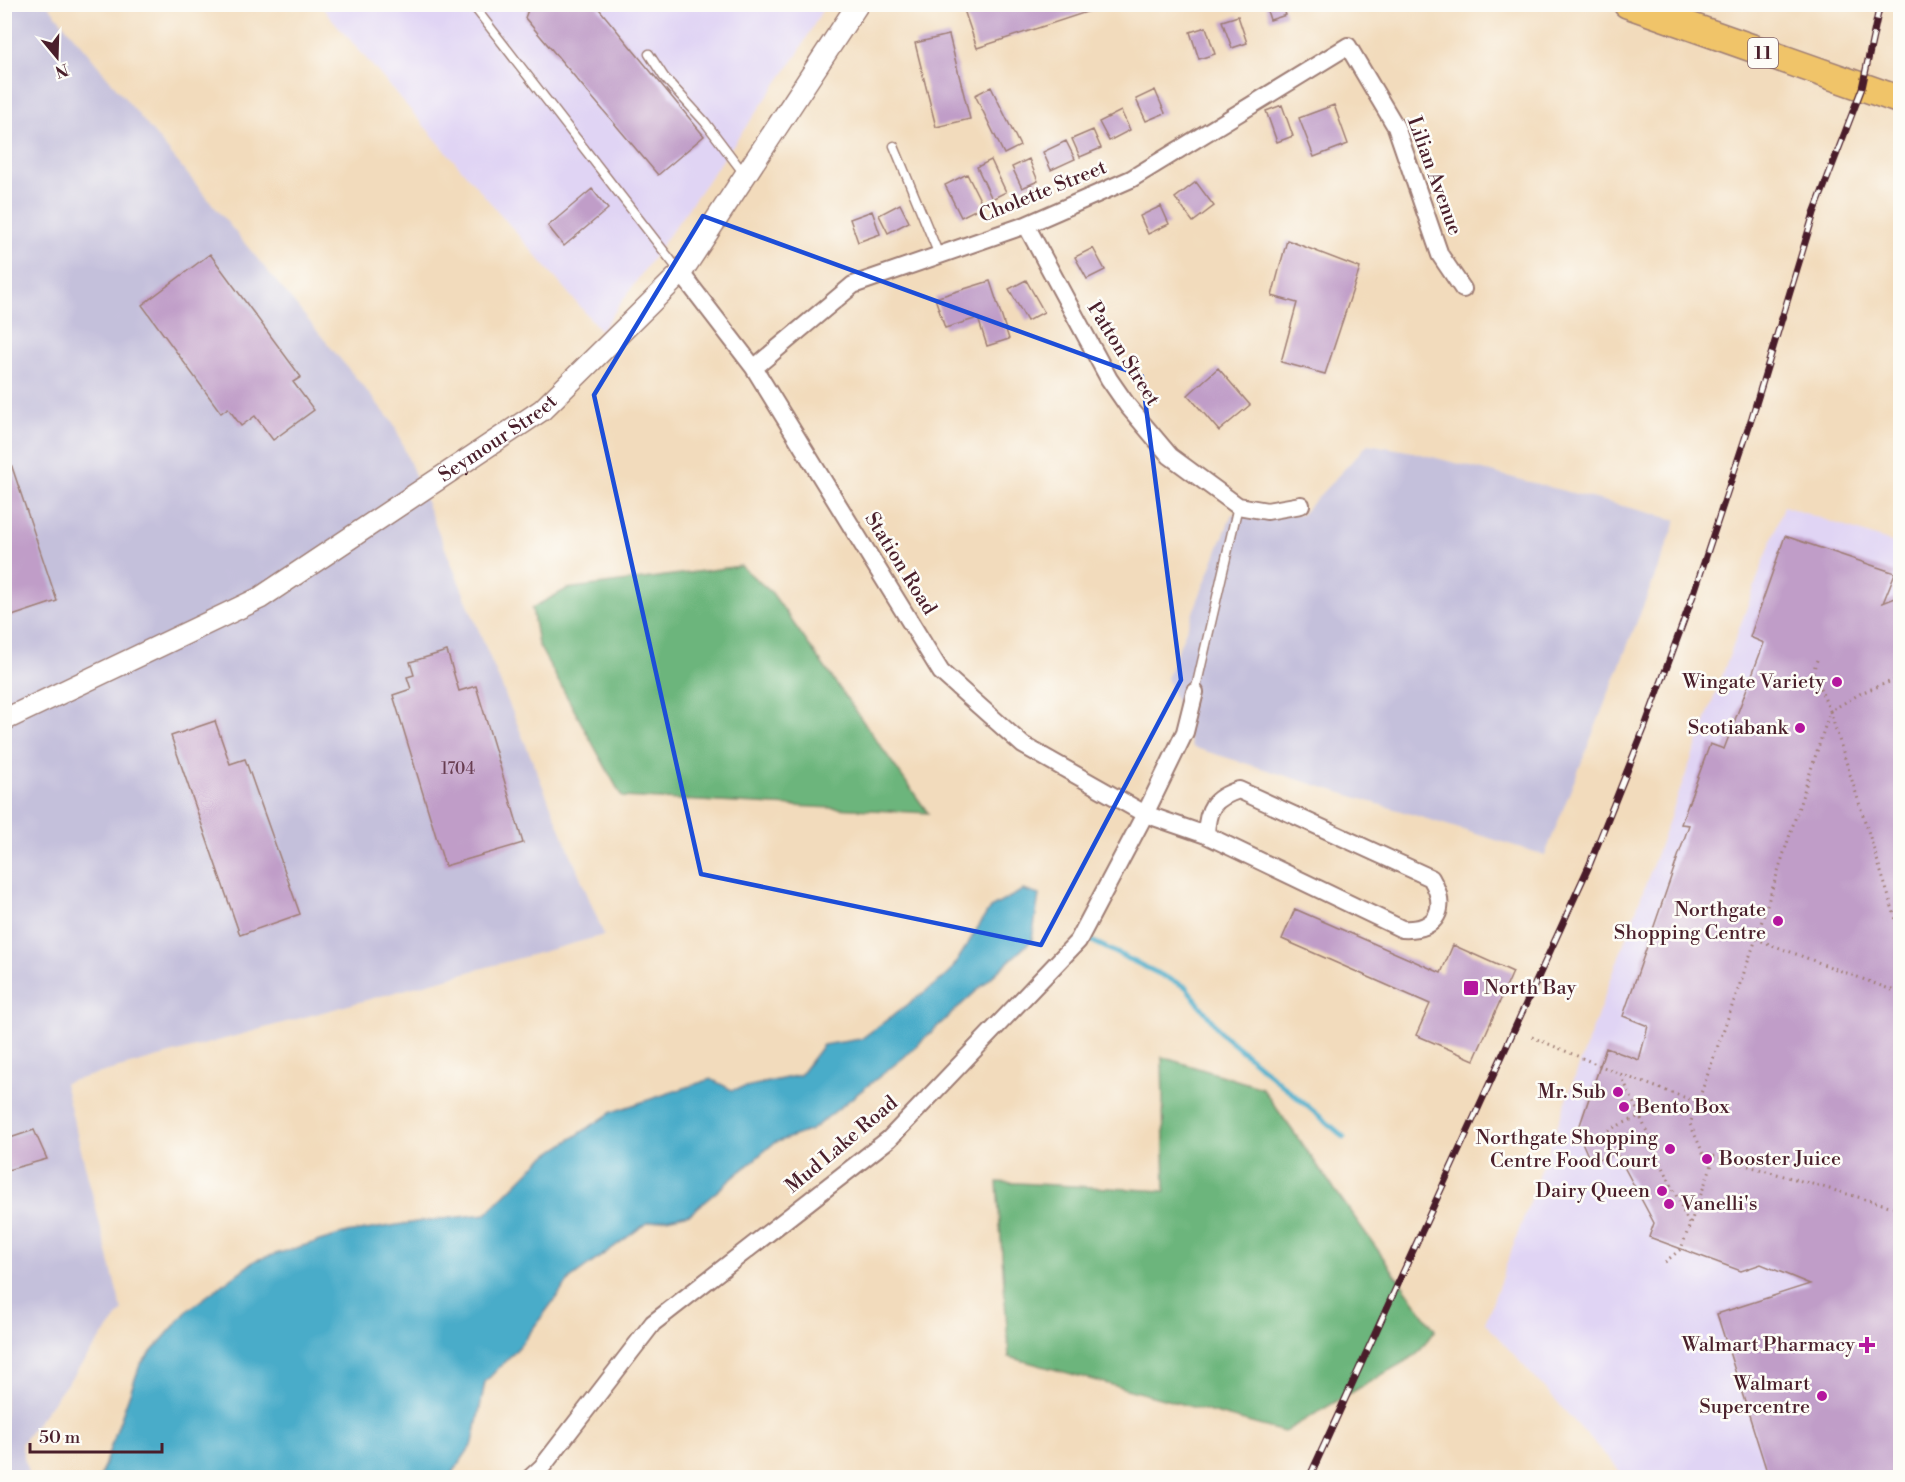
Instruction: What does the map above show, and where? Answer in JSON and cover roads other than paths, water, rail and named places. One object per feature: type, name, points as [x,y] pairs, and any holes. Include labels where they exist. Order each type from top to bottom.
[{"type":"highway","name":"11","points":[[1627,4],[1900,100]]},
{"type":"street","name":"Seymour Street","points":[[4,720],[260,598],[542,410],[681,273],[858,4]]},
{"type":"street","name":"Cholette Street","points":[[754,368],[853,285],[1026,225],[1131,179],[1348,46]]},
{"type":"street","name":"Lilian Avenue","points":[[1348,46],[1396,127],[1440,255],[1462,289]]},
{"type":"street","name":"Patton Street","points":[[1026,225],[1091,347],[1126,405],[1170,456],[1238,506],[1267,511],[1301,505]]},
{"type":"street","name":"Station Road","points":[[681,273],[754,368],[941,672],[1023,745],[1145,814],[1206,835],[1401,929],[1415,930],[1432,924],[1439,913],[1440,901],[1437,888],[1431,879],[1239,790],[1223,795],[1213,805],[1206,817],[1206,835]]},
{"type":"street","points":[[1145,814],[1185,732],[1195,692]]},
{"type":"street","name":"Mud Lake Road","points":[[530,1478],[542,1467],[653,1323],[889,1138],[1078,941],[1145,814]]},
{"type":"lane","points":[[472,4],[681,273]]},
{"type":"lane","points":[[649,54],[664,77],[705,122],[745,175]]},
{"type":"lane","points":[[894,146],[939,255]]},
{"type":"lane","points":[[1195,692],[1238,506]]},
{"type":"water","points":[[1023,890],[1039,895],[1032,940],[903,1058],[811,1130],[774,1143],[690,1214],[647,1223],[570,1279],[519,1347],[485,1382],[473,1443],[450,1477],[100,1477],[140,1365],[188,1310],[256,1260],[346,1233],[486,1214],[541,1159],[612,1112],[711,1079],[732,1090],[800,1075],[823,1045],[861,1039],[949,974],[990,908]]},
{"type":"waterway","points":[[1088,939],[1186,987],[1222,1034],[1344,1137]]},
{"type":"railway","points":[[1309,1478],[1589,866],[1644,729],[1694,593],[1752,417],[1814,213],[1862,88],[1880,4]]},
{"type":"place","name":"Wingate Variety","points":[[1837,682]]},
{"type":"place","name":"Scotiabank","points":[[1800,728]]},
{"type":"place","name":"Northgate Shopping Centre","points":[[1778,921]]},
{"type":"place","name":"North Bay","points":[[1471,988]]},
{"type":"place","name":"Mr. Sub","points":[[1618,1092]]},
{"type":"place","name":"Bento Box","points":[[1624,1107]]},
{"type":"place","name":"Northgate Shopping Centre Food Court","points":[[1670,1149]]},
{"type":"place","name":"Booster Juice","points":[[1707,1159]]},
{"type":"place","name":"Dairy Queen","points":[[1662,1191]]},
{"type":"place","name":"Vanelli's","points":[[1669,1204]]},
{"type":"place","name":"Walmart Pharmacy","points":[[1867,1345]]},
{"type":"place","name":"Walmart Supercentre","points":[[1822,1396]]}]
